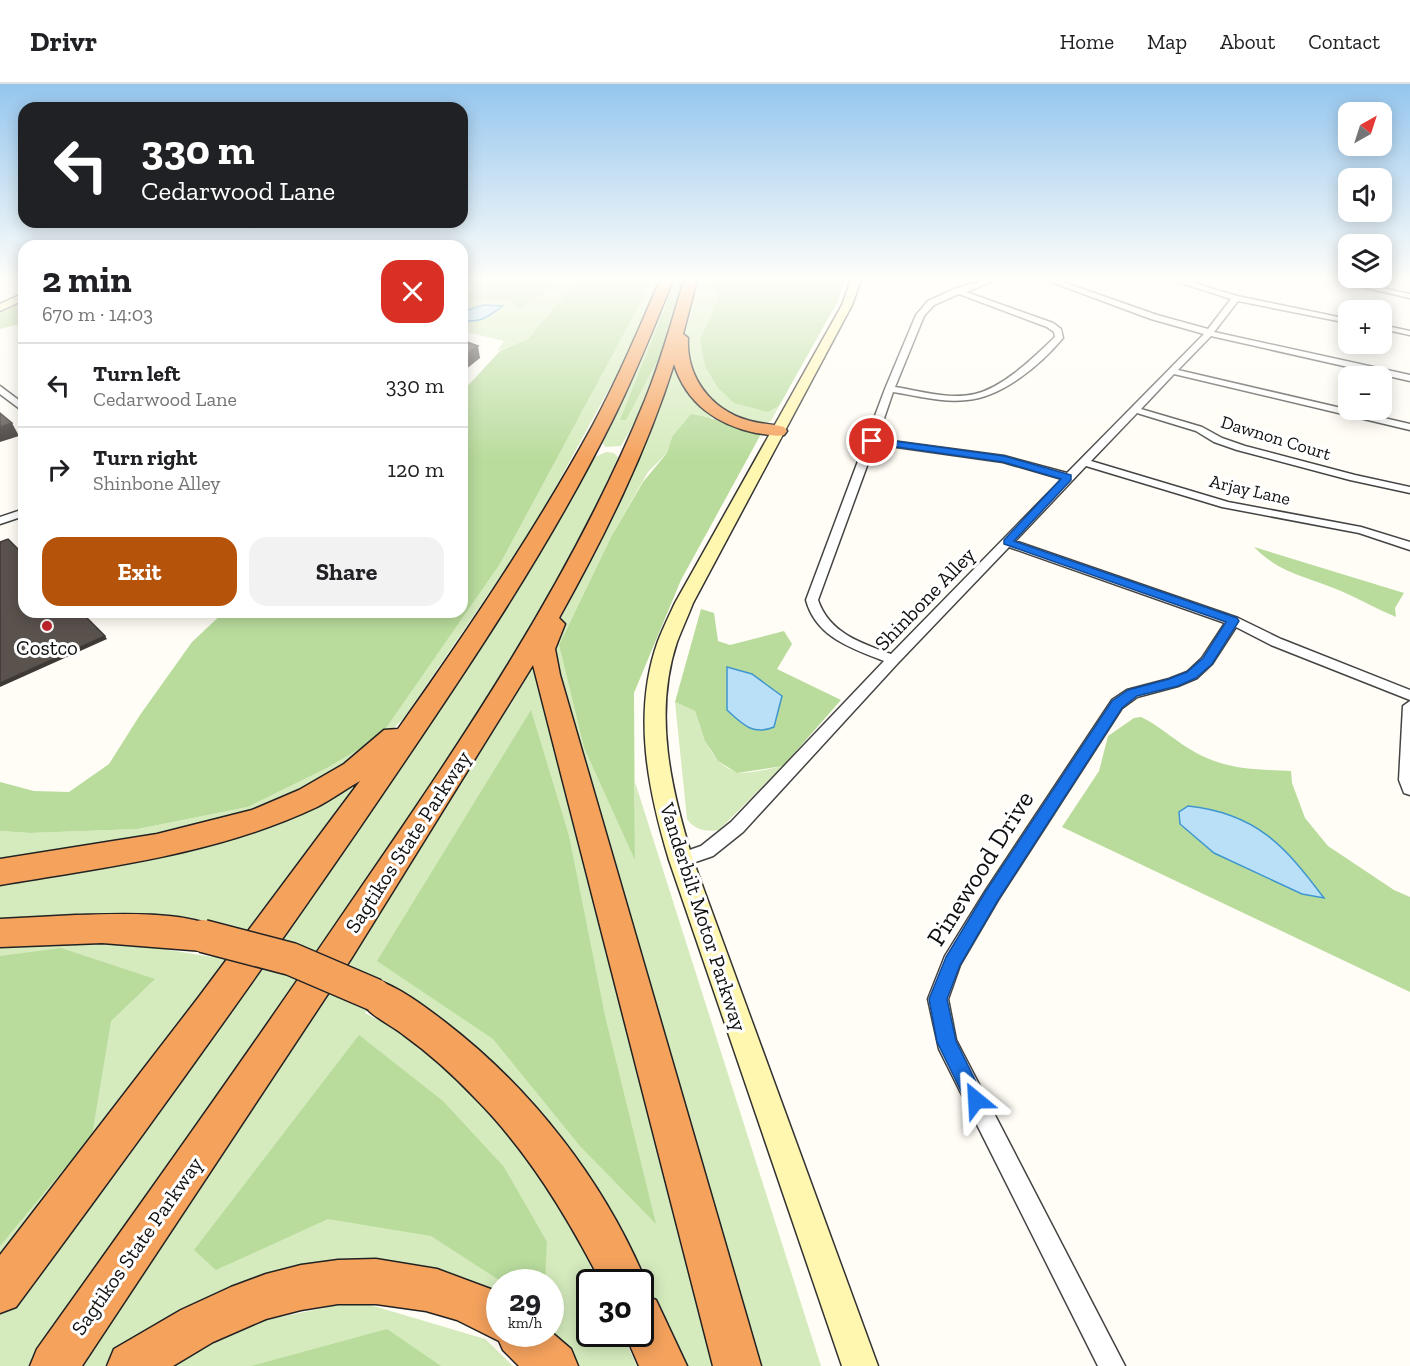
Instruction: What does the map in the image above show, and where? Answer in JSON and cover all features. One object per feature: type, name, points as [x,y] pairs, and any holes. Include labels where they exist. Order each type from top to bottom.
[{"type":"highway","points":[[0,1291],[252,955],[442,686],[522,563],[589,448],[642,340]]},
{"type":"highway","name":"Sagtikos State Parkway","points":[[54,1366],[285,1028],[420,824],[520,662],[587,542],[618,480],[652,404],[673,340]]},
{"type":"highway","points":[[682,340],[679,360],[682,372],[691,386],[711,407],[725,417],[746,425],[777,430]]},
{"type":"highway","points":[[587,542],[574,586],[545,641],[545,665],[737,1366]]},
{"type":"highway","points":[[0,872],[208,834],[249,823],[287,808],[322,792],[368,760],[442,686]]},
{"type":"highway","points":[[0,933],[111,928],[203,936],[252,946],[299,960],[324,969],[375,995],[418,1022],[452,1048],[515,1111],[562,1171],[604,1241],[618,1269]]},
{"type":"highway","points":[[132,1366],[166,1342],[233,1308],[286,1291],[328,1282],[363,1280],[420,1287],[468,1301],[486,1311]]},
{"type":"highway","points":[[654,1346],[663,1366]]},
{"type":"highway","points":[[533,1347],[554,1366]]},
{"type":"main road","name":"Vanderbilt Motor Parkway","points":[[827,340],[680,609],[658,676],[654,726],[657,768],[666,812],[681,860],[860,1366]]},
{"type":"street","points":[[893,660],[840,637],[823,624],[813,611],[812,600],[890,389],[911,340]]},
{"type":"street","points":[[890,389],[936,396],[975,397],[990,392],[1057,340]]},
{"type":"street","name":"Shinbone Alley","points":[[681,860],[707,851],[724,839],[1068,477],[1202,340]]},
{"type":"street","points":[[1239,340],[1410,378]]},
{"type":"street","points":[[1172,371],[1410,427]]},
{"type":"street","points":[[0,390],[18,404]]},
{"type":"street","name":"Dawnon Court","points":[[1135,410],[1198,429],[1218,440],[1241,448],[1353,478],[1410,490]]},
{"type":"street","points":[[872,441],[1004,459],[1068,477]]},
{"type":"street","name":"Arjay Lane","points":[[1083,462],[1226,505],[1361,530],[1410,546]]},
{"type":"street","points":[[0,521],[18,514]]},
{"type":"street","points":[[1007,542],[1233,621],[1276,642],[1410,695]]},
{"type":"street","name":"Pinewood Drive","points":[[1112,1366],[946,1042],[938,999],[952,963],[992,895],[1117,705],[1132,693],[1173,683],[1192,675],[1207,661],[1233,621]]},
{"type":"street","points":[[1410,706],[1407,780],[1410,789]]},
{"type":"green space","points":[[499,340],[528,340],[497,351],[504,341]]},
{"type":"green space","points":[[526,340],[621,340],[500,564],[468,610],[468,386],[500,351]]},
{"type":"green space","points":[[621,340],[633,340],[617,374],[534,527],[404,718],[366,755],[322,788],[244,817],[0,867],[0,831],[30,833],[138,829],[248,807],[327,768],[380,737],[463,618],[468,618],[468,610],[500,564]]},
{"type":"green space","points":[[647,340],[667,340],[648,399],[621,446],[605,447],[603,443]]},
{"type":"green space","points":[[652,340],[665,340],[663,350],[626,420],[620,420]]},
{"type":"green space","points":[[683,340],[701,340],[768,412],[779,406],[771,421],[760,425],[730,417],[703,396],[682,345]]},
{"type":"green space","points":[[700,340],[816,340],[779,406],[768,412],[734,403],[718,388],[705,366]]},
{"type":"green space","points":[[674,356],[682,383],[703,406],[761,434],[726,424],[712,417],[672,437],[667,453],[648,472],[611,537],[559,645],[584,748],[635,858],[635,782],[821,1366],[755,1366],[552,656],[560,620],[624,495],[659,411]]},
{"type":"green space","points":[[691,414],[761,434],[681,580],[634,693],[635,860],[584,748],[559,645],[611,537],[643,482],[667,453],[672,437]]},
{"type":"green space","points":[[606,452],[614,453],[618,457],[575,554],[485,709],[36,1366],[0,1366],[0,1309],[476,650],[595,457]]},
{"type":"green space","points":[[1254,547],[1404,593],[1395,608],[1396,617],[1341,591],[1295,574],[1274,563]]},
{"type":"green space","points":[[701,609],[714,613],[718,641],[730,645],[784,631],[792,644],[777,669],[841,700],[783,766],[737,773],[718,761],[705,741],[695,711],[675,702]]},
{"type":"green space","points":[[218,618],[463,618],[380,737],[327,768],[248,807],[138,829],[30,833],[0,831],[0,782],[34,791],[69,792],[109,764],[140,715],[192,642]]},
{"type":"green space","points":[[539,646],[718,1366],[684,1366],[654,1302],[654,1269],[638,1269],[623,1236],[559,1135],[490,1060],[426,1009],[387,988],[365,1013],[401,1032],[472,1086],[551,1183],[592,1269],[576,1269],[576,1347],[628,1347],[637,1366],[571,1366],[554,1347],[564,1347],[564,1269],[486,1269],[486,1299],[371,1264],[125,1366],[82,1366],[362,940]]},
{"type":"green space","points":[[675,702],[695,711],[709,747],[727,768],[746,773],[783,766],[719,830],[701,829],[693,826],[687,819]]},
{"type":"green space","points":[[531,710],[569,836],[605,1016],[656,1224],[580,1146],[493,1039],[377,961]]},
{"type":"green space","points":[[1141,717],[1188,748],[1213,761],[1238,767],[1291,771],[1292,783],[1305,818],[1328,846],[1394,890],[1410,897],[1410,992],[1062,827],[1099,771],[1108,736],[1134,718]]},
{"type":"green space","points":[[365,774],[362,784],[0,1261],[0,946],[40,942],[126,943],[212,957],[230,930],[0,923],[0,883],[65,871]]},
{"type":"green space","points":[[61,948],[155,979],[111,1021],[92,1135],[0,1246],[0,956]]},
{"type":"green space","points":[[359,1035],[443,1101],[504,1167],[547,1242],[546,1269],[486,1269],[486,1272],[431,1236],[328,1219],[216,1270],[194,1250]]},
{"type":"green space","points":[[357,1301],[485,1339],[486,1347],[493,1347],[513,1366],[162,1366],[232,1327]]},
{"type":"green space","points":[[387,1329],[441,1366],[251,1366]]},
{"type":"water","points":[[727,667],[752,674],[782,696],[774,727],[760,730],[748,727],[727,710]]},
{"type":"water","points":[[1188,806],[1212,810],[1251,824],[1282,848],[1324,898],[1302,894],[1214,853],[1180,824],[1179,812]]},
{"type":"building","points":[[468,342],[478,346],[468,354]]},
{"type":"building","points":[[0,413],[12,423],[0,427]]},
{"type":"building","name":"Costco","points":[[8,539],[18,549],[18,618],[87,618],[105,636],[0,683],[0,542]]},
{"type":"place","name":"Costco","points":[[47,626]]},
{"type":"route","points":[[872,441],[1004,459],[1068,477],[1007,542],[1233,621],[1207,661],[1192,675],[1173,683],[1132,693],[1117,705],[992,895],[952,963],[938,999],[946,1042],[976,1100]]}]
